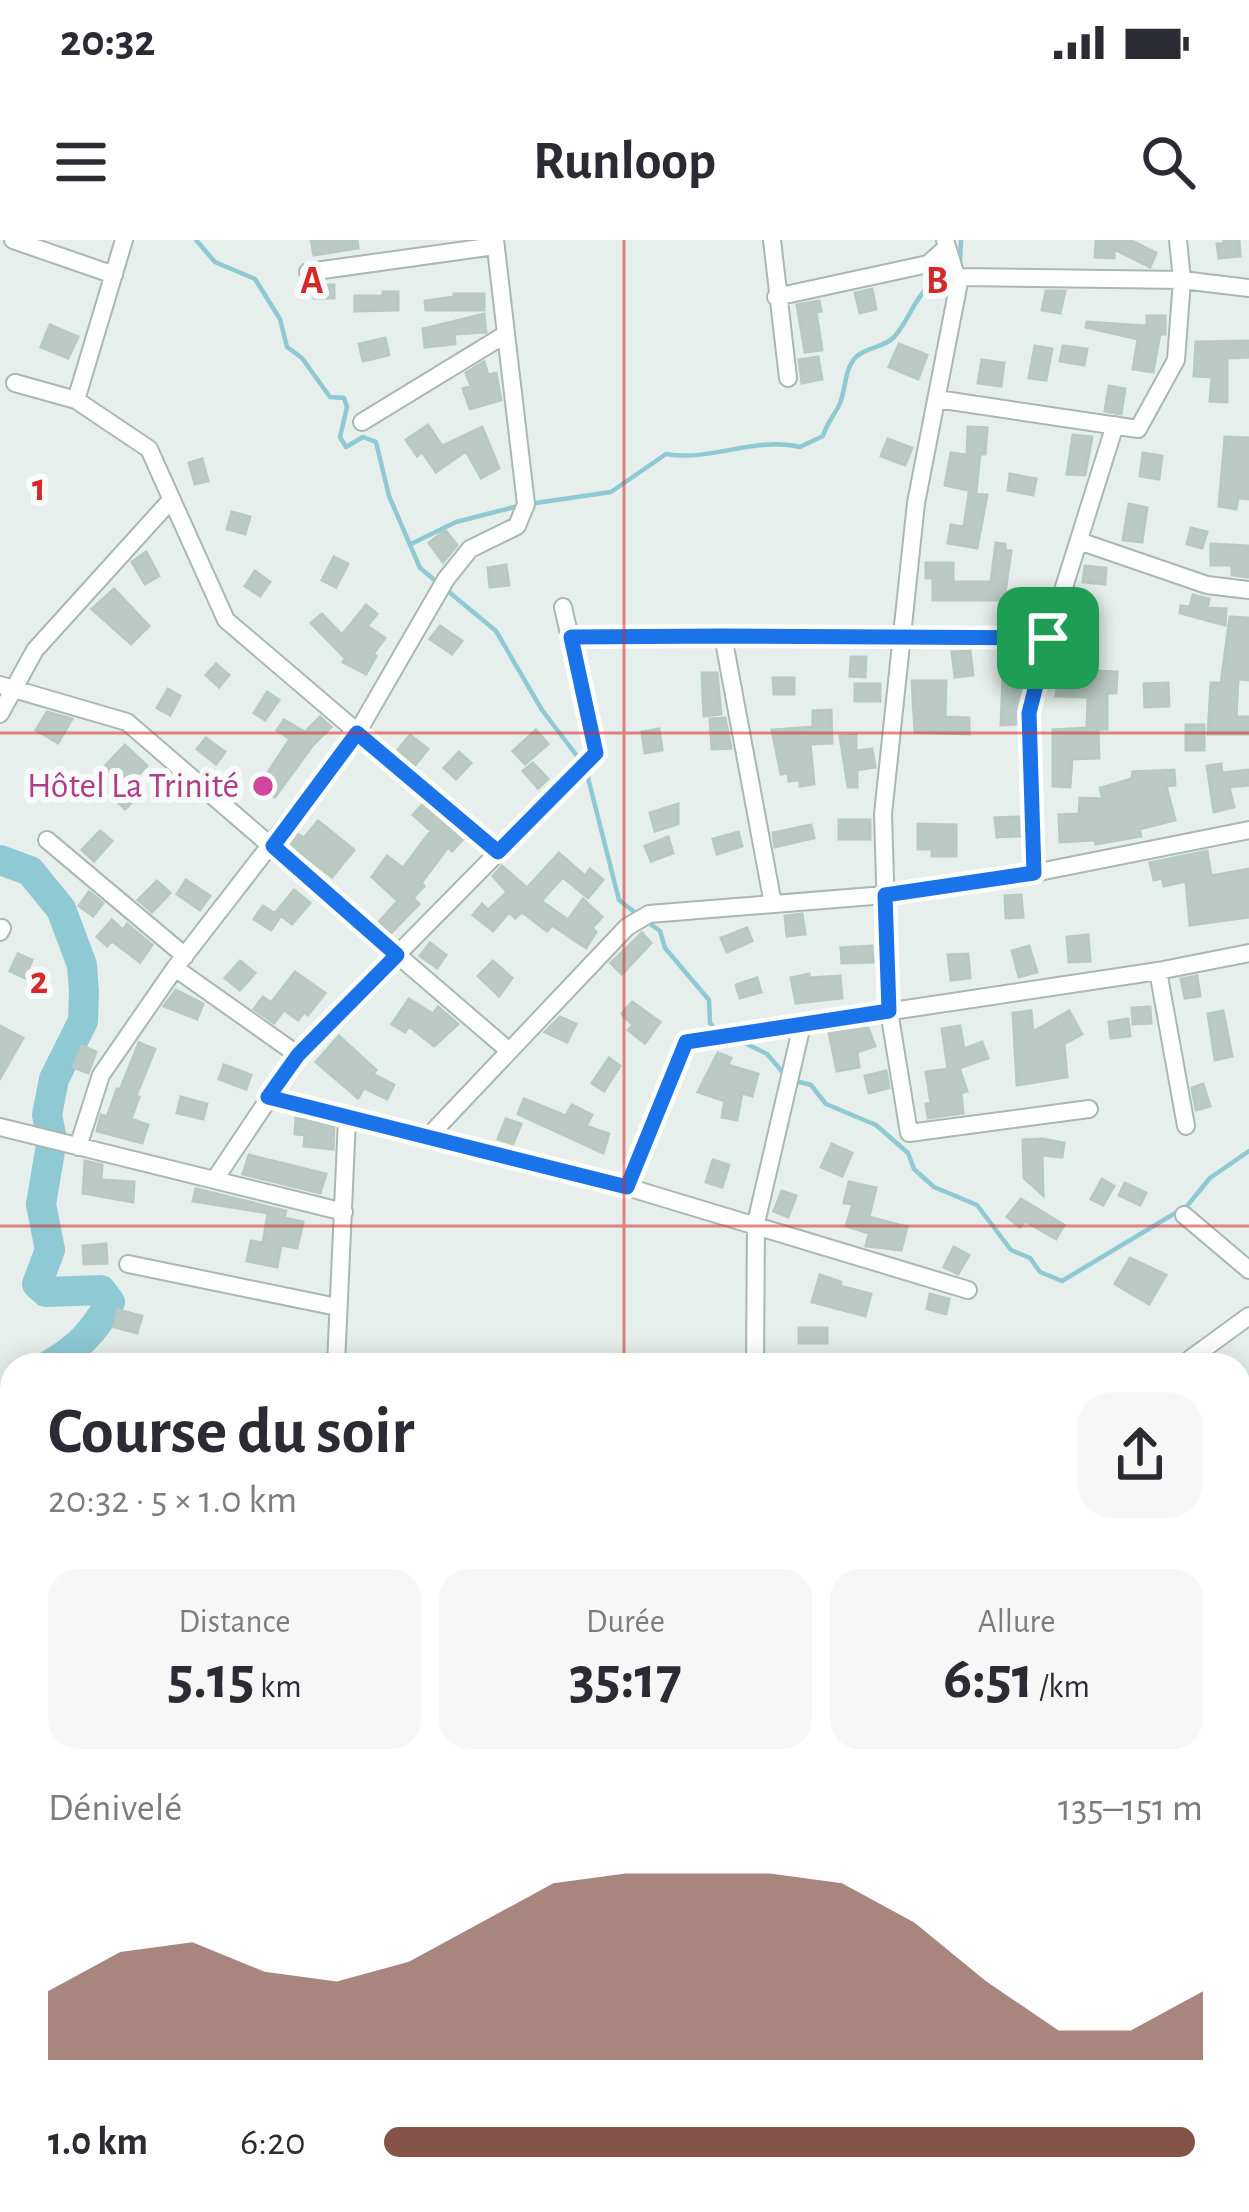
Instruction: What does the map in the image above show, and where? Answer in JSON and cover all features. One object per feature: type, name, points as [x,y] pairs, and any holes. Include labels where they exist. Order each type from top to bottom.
[{"type":"street","points":[[13,240],[114,274]]},
{"type":"street","points":[[76,400],[124,240]]},
{"type":"street","points":[[772,240],[788,378]]},
{"type":"street","points":[[937,399],[1138,429],[1176,360],[1182,280],[1178,240]]},
{"type":"street","points":[[73,1146],[101,1076],[180,962],[357,733],[442,585],[470,549],[518,526],[526,505],[495,243],[308,272]]},
{"type":"street","points":[[776,297],[952,261],[1249,288]]},
{"type":"street","points":[[952,261],[937,399],[916,503],[883,814],[889,1011],[909,1133],[1089,1109]]},
{"type":"street","points":[[362,422],[506,334]]},
{"type":"street","points":[[15,383],[76,400],[148,449],[226,620],[498,852]]},
{"type":"street","points":[[1034,873],[1029,713],[1115,425]]},
{"type":"street","points":[[0,713],[8,687],[35,650],[170,501]]},
{"type":"street","points":[[1079,542],[1207,585],[1249,590]]},
{"type":"street","points":[[215,1179],[298,1055],[596,753],[563,608]]},
{"type":"street","points":[[723,636],[772,904]]},
{"type":"street","points":[[571,637],[1048,638]]},
{"type":"street","points":[[8,687],[127,722],[508,1050]]},
{"type":"street","points":[[427,1138],[643,917],[885,895],[1034,873],[1249,830]]},
{"type":"street","points":[[47,840],[180,962],[298,1055]]},
{"type":"street","points":[[627,1187],[686,1042],[1249,953]]},
{"type":"street","points":[[1158,971],[1186,1126]]},
{"type":"street","points":[[759,1353],[756,1223],[802,1025]]},
{"type":"street","points":[[268,1097],[627,1187],[968,1290]]},
{"type":"street","points":[[336,1353],[347,1119]]},
{"type":"street","points":[[0,1127],[344,1212]]},
{"type":"street","points":[[1184,1215],[1249,1270]]},
{"type":"street","points":[[128,1264],[337,1307]]},
{"type":"street","points":[[1197,1353],[1249,1316]]},
{"type":"building","points":[[311,240],[357,240],[358,248],[314,255]]},
{"type":"building","points":[[1096,240],[1130,240],[1156,253],[1150,267],[1114,249],[1114,258],[1095,257]]},
{"type":"building","points":[[1239,240],[1240,256],[1219,258],[1217,244]]},
{"type":"building","points":[[314,285],[334,285],[334,298],[314,298]]},
{"type":"building","points":[[872,289],[876,309],[860,313],[855,293]]},
{"type":"building","points":[[1046,291],[1065,291],[1060,313],[1042,310]]},
{"type":"building","points":[[383,292],[398,292],[398,310],[355,311],[355,296],[383,296]]},
{"type":"building","points":[[484,294],[484,310],[426,310],[425,301]]},
{"type":"building","points":[[819,301],[821,311],[816,312],[822,350],[805,352],[797,305]]},
{"type":"building","points":[[484,314],[486,332],[454,334],[455,344],[425,347],[423,329]]},
{"type":"building","points":[[1147,316],[1165,316],[1165,334],[1160,334],[1153,372],[1133,369],[1138,339],[1086,327],[1087,322],[1147,326]]},
{"type":"building","points":[[50,325],[78,337],[68,358],[41,347]]},
{"type":"building","points":[[385,338],[389,355],[363,361],[359,344]]},
{"type":"building","points":[[1249,341],[1249,357],[1227,358],[1227,402],[1210,401],[1212,377],[1194,376],[1196,342]]},
{"type":"building","points":[[899,344],[927,355],[918,379],[889,367]]},
{"type":"building","points":[[1035,346],[1052,349],[1046,380],[1029,378]]},
{"type":"building","points":[[1063,346],[1087,349],[1084,365],[1060,361]]},
{"type":"building","points":[[818,357],[822,379],[802,383],[799,360]]},
{"type":"building","points":[[982,360],[1004,363],[1001,386],[978,383]]},
{"type":"building","points":[[484,362],[488,375],[496,373],[501,400],[470,409],[463,389],[471,386],[466,373]]},
{"type":"building","points":[[1109,386],[1125,389],[1121,414],[1105,411]]},
{"type":"building","points":[[428,425],[442,446],[482,427],[499,468],[481,478],[466,451],[436,472],[406,440]]},
{"type":"building","points":[[968,427],[987,428],[976,492],[945,485],[951,453],[967,455]]},
{"type":"building","points":[[1073,435],[1092,437],[1085,475],[1067,474]]},
{"type":"building","points":[[1225,437],[1249,438],[1249,499],[1238,498],[1236,509],[1219,506]]},
{"type":"building","points":[[888,439],[912,448],[905,465],[881,456]]},
{"type":"building","points":[[1143,453],[1162,456],[1159,479],[1140,476]]},
{"type":"building","points":[[202,459],[208,481],[195,484],[189,463]]},
{"type":"building","points":[[1010,474],[1036,479],[1033,495],[1008,490]]},
{"type":"building","points":[[969,493],[987,495],[977,548],[948,543],[951,525],[964,527]]},
{"type":"building","points":[[1129,504],[1147,508],[1142,542],[1123,540]]},
{"type":"building","points":[[232,512],[250,517],[245,534],[227,529]]},
{"type":"building","points":[[1191,528],[1207,532],[1202,548],[1187,544]]},
{"type":"building","points":[[445,530],[457,545],[443,562],[429,543]]},
{"type":"building","points":[[996,543],[1011,551],[1004,600],[933,600],[933,578],[926,578],[926,563],[953,563],[953,582],[991,582]]},
{"type":"building","points":[[1211,544],[1249,546],[1249,577],[1232,575],[1232,565],[1211,565]]},
{"type":"building","points":[[146,552],[159,576],[145,584],[132,562]]},
{"type":"building","points":[[334,557],[348,564],[336,587],[322,580]]},
{"type":"building","points":[[506,565],[509,585],[490,587],[488,568]]},
{"type":"building","points":[[1085,566],[1106,568],[1105,584],[1083,582]]},
{"type":"building","points":[[255,571],[270,582],[260,596],[245,586]]},
{"type":"building","points":[[114,589],[149,626],[131,644],[92,609]]},
{"type":"building","points":[[1193,595],[1209,599],[1207,608],[1226,609],[1225,625],[1180,613],[1181,606],[1190,607]]},
{"type":"building","points":[[366,605],[377,614],[367,626],[385,638],[366,674],[343,662],[345,658],[311,623],[322,614],[342,635]]},
{"type":"building","points":[[1230,617],[1249,618],[1249,680],[1238,679],[1236,717],[1249,717],[1249,734],[1208,734],[1211,683],[1221,683]]},
{"type":"building","points":[[440,626],[462,641],[452,654],[430,639]]},
{"type":"building","points":[[970,651],[973,675],[955,677],[952,652]]},
{"type":"building","points":[[1004,651],[1032,651],[1017,724],[1001,725]]},
{"type":"building","points":[[851,657],[866,657],[865,677],[850,676]]},
{"type":"building","points":[[216,664],[229,675],[219,687],[206,675]]},
{"type":"building","points":[[1060,669],[1117,672],[1116,693],[1107,693],[1107,729],[1098,729],[1099,758],[1072,759],[1070,787],[1053,786],[1053,730],[1087,728],[1088,697],[1056,696]]},
{"type":"building","points":[[702,673],[717,673],[721,714],[704,716]]},
{"type":"building","points":[[773,678],[794,678],[794,694],[774,694]]},
{"type":"building","points":[[912,681],[946,681],[945,717],[969,718],[969,734],[915,732]]},
{"type":"building","points":[[1168,683],[1169,706],[1145,707],[1144,684]]},
{"type":"building","points":[[855,684],[880,684],[880,701],[855,701]]},
{"type":"building","points":[[168,689],[180,696],[170,715],[157,708]]},
{"type":"building","points":[[267,692],[279,700],[265,720],[254,713]]},
{"type":"building","points":[[831,710],[832,743],[810,744],[814,784],[800,786],[800,780],[789,781],[788,773],[781,774],[772,730],[813,727],[813,711]]},
{"type":"building","points":[[47,712],[72,719],[58,743],[36,730]]},
{"type":"building","points":[[320,717],[331,727],[275,797],[259,786],[290,739],[277,730],[284,720],[305,732]]},
{"type":"building","points":[[725,718],[731,748],[712,749],[710,719]]},
{"type":"building","points":[[1186,725],[1204,725],[1204,750],[1186,750]]},
{"type":"building","points":[[659,729],[662,750],[645,753],[642,732]]},
{"type":"building","points":[[536,730],[548,744],[525,764],[513,751]]},
{"type":"building","points":[[410,735],[428,749],[415,765],[398,750]]},
{"type":"building","points":[[856,735],[856,751],[872,749],[875,767],[857,770],[857,787],[848,787],[840,736]]},
{"type":"building","points":[[206,738],[225,752],[216,764],[197,749]]},
{"type":"building","points":[[125,745],[147,766],[127,786],[138,796],[125,809],[106,791],[110,787],[101,778],[107,773],[102,769]]},
{"type":"building","points":[[459,752],[471,763],[456,779],[444,768]]},
{"type":"building","points":[[533,763],[548,779],[538,788],[523,771]]},
{"type":"building","points":[[1221,764],[1222,773],[1249,770],[1249,785],[1229,787],[1234,807],[1214,812],[1207,766]]},
{"type":"building","points":[[1174,770],[1175,785],[1166,786],[1175,820],[1139,829],[1141,836],[1096,844],[1095,840],[1060,842],[1059,815],[1079,814],[1080,798],[1103,799],[1100,788],[1132,779],[1133,772]]},
{"type":"building","points":[[678,804],[678,824],[655,831],[650,813]]},
{"type":"building","points":[[422,805],[462,840],[452,851],[448,847],[413,898],[419,904],[391,933],[379,922],[398,901],[372,877],[387,856],[403,868],[431,831],[413,815]]},
{"type":"building","points":[[1019,817],[1020,836],[997,837],[995,818]]},
{"type":"building","points":[[839,820],[870,820],[870,839],[839,839]]},
{"type":"building","points":[[318,821],[354,850],[332,877],[288,843],[296,833],[304,838]]},
{"type":"building","points":[[918,824],[956,825],[956,856],[932,856],[932,849],[918,849]]},
{"type":"building","points":[[811,825],[814,838],[775,847],[773,833]]},
{"type":"building","points":[[100,831],[112,841],[94,861],[82,850]]},
{"type":"building","points":[[738,832],[742,846],[717,854],[713,839]]},
{"type":"building","points":[[668,837],[673,853],[651,861],[645,846]]},
{"type":"building","points":[[1207,851],[1211,876],[1249,869],[1249,917],[1190,925],[1186,881],[1164,886],[1162,878],[1154,880],[1150,863]]},
{"type":"building","points":[[559,853],[585,876],[590,869],[603,880],[588,898],[563,877],[541,901],[568,920],[583,899],[602,917],[592,928],[596,932],[586,948],[552,925],[547,931],[522,912],[515,918],[509,912],[493,931],[473,915],[482,904],[488,910],[507,892],[493,876],[502,866],[527,888]]},
{"type":"building","points":[[186,880],[210,896],[200,910],[177,894]]},
{"type":"building","points":[[157,881],[170,893],[152,912],[138,900]]},
{"type":"building","points":[[294,890],[310,903],[292,924],[276,912]]},
{"type":"building","points":[[89,892],[103,903],[93,916],[79,906]]},
{"type":"building","points":[[1021,895],[1023,917],[1006,918],[1005,896]]},
{"type":"building","points":[[263,906],[280,917],[271,930],[254,919]]},
{"type":"building","points":[[802,914],[805,934],[787,936],[785,916]]},
{"type":"building","points":[[112,920],[123,930],[127,924],[152,945],[140,962],[112,941],[107,946],[97,937]]},
{"type":"building","points":[[747,928],[752,941],[727,952],[721,938]]},
{"type":"building","points":[[642,933],[651,943],[622,974],[611,963]]},
{"type":"building","points":[[1088,935],[1090,961],[1069,962],[1067,937]]},
{"type":"building","points":[[430,943],[446,955],[437,968],[420,956]]},
{"type":"building","points":[[872,946],[873,962],[842,963],[841,948]]},
{"type":"building","points":[[1029,946],[1037,972],[1019,977],[1012,951]]},
{"type":"building","points":[[18,954],[32,960],[25,978],[10,971]]},
{"type":"building","points":[[968,954],[970,978],[951,980],[948,955]]},
{"type":"building","points":[[240,961],[255,973],[240,990],[225,978]]},
{"type":"building","points":[[493,961],[512,978],[499,996],[478,976]]},
{"type":"building","points":[[295,972],[325,993],[308,1015],[304,1012],[298,1020],[284,1010],[274,1023],[254,1009],[263,997],[271,1003]]},
{"type":"building","points":[[809,974],[809,978],[840,976],[842,998],[796,1003],[791,978]]},
{"type":"building","points":[[1197,976],[1200,996],[1185,998],[1181,979]]},
{"type":"building","points":[[757,978],[761,992],[740,998],[736,985]]},
{"type":"building","points":[[176,990],[203,1004],[197,1019],[164,1006]]},
{"type":"building","points":[[409,999],[433,1014],[438,1007],[458,1024],[434,1046],[409,1026],[405,1032],[392,1024]]},
{"type":"building","points":[[632,1002],[660,1022],[645,1043],[628,1030],[633,1025],[622,1014]]},
{"type":"building","points":[[1150,1007],[1151,1023],[1133,1024],[1132,1008]]},
{"type":"building","points":[[1031,1011],[1033,1032],[1069,1011],[1082,1034],[1064,1044],[1067,1077],[1017,1085],[1013,1013]]},
{"type":"building","points":[[1223,1011],[1232,1056],[1215,1060],[1208,1014]]},
{"type":"building","points":[[560,1017],[576,1024],[567,1042],[545,1032]]},
{"type":"building","points":[[1128,1019],[1130,1036],[1111,1038],[1109,1022]]},
{"type":"building","points":[[0,1026],[23,1038],[0,1078]]},
{"type":"building","points":[[960,1026],[964,1049],[982,1042],[988,1058],[959,1068],[967,1091],[961,1093],[963,1113],[928,1118],[926,1104],[931,1103],[926,1072],[948,1069],[942,1029]]},
{"type":"building","points":[[868,1028],[875,1046],[857,1052],[859,1067],[837,1071],[829,1033]]},
{"type":"building","points":[[339,1036],[376,1070],[373,1074],[394,1085],[387,1099],[364,1088],[358,1098],[316,1062]]},
{"type":"building","points":[[139,1043],[155,1049],[131,1119],[148,1125],[142,1143],[97,1131]]},
{"type":"building","points":[[82,1046],[96,1052],[88,1073],[73,1067]]},
{"type":"building","points":[[718,1053],[731,1058],[728,1065],[758,1074],[752,1096],[742,1093],[737,1120],[722,1117],[725,1101],[698,1092]]},
{"type":"building","points":[[609,1058],[620,1066],[604,1091],[592,1083]]},
{"type":"building","points":[[224,1065],[251,1075],[246,1089],[219,1079]]},
{"type":"building","points":[[886,1071],[889,1088],[869,1093],[865,1076]]},
{"type":"building","points":[[1203,1084],[1210,1106],[1196,1110],[1192,1088]]},
{"type":"building","points":[[181,1097],[207,1104],[203,1119],[177,1113]]},
{"type":"building","points":[[524,1099],[566,1116],[572,1105],[592,1115],[586,1126],[609,1134],[603,1153],[518,1114]]},
{"type":"building","points":[[296,1118],[334,1126],[333,1149],[304,1146],[305,1135],[295,1134]]},
{"type":"building","points":[[506,1119],[521,1124],[513,1144],[498,1139]]},
{"type":"building","points":[[1023,1140],[1064,1143],[1062,1157],[1042,1155],[1043,1195],[1024,1178]]},
{"type":"building","points":[[832,1144],[852,1153],[842,1176],[821,1167]]},
{"type":"building","points":[[249,1155],[326,1174],[320,1193],[243,1174]]},
{"type":"building","points":[[713,1160],[729,1165],[722,1187],[706,1182]]},
{"type":"building","points":[[85,1161],[102,1165],[101,1180],[134,1182],[133,1202],[83,1193]]},
{"type":"building","points":[[1102,1179],[1114,1186],[1103,1205],[1091,1199]]},
{"type":"building","points":[[849,1182],[876,1188],[869,1217],[907,1227],[901,1250],[866,1246],[869,1233],[846,1226],[853,1204],[844,1203]]},
{"type":"building","points":[[1125,1183],[1146,1193],[1140,1205],[1119,1195]]},
{"type":"building","points":[[196,1189],[286,1211],[284,1218],[303,1222],[297,1248],[281,1245],[277,1267],[247,1261],[251,1241],[263,1243],[268,1213],[193,1201]]},
{"type":"building","points":[[782,1191],[796,1196],[788,1217],[774,1211]]},
{"type":"building","points":[[1021,1199],[1064,1225],[1056,1239],[1025,1221],[1020,1227],[1007,1217]]},
{"type":"building","points":[[106,1244],[107,1263],[84,1264],[83,1246]]},
{"type":"building","points":[[954,1247],[969,1255],[958,1274],[944,1267]]},
{"type":"building","points":[[1130,1258],[1166,1275],[1149,1304],[1115,1284]]},
{"type":"building","points":[[820,1275],[871,1294],[865,1316],[812,1302]]},
{"type":"building","points":[[930,1294],[949,1299],[946,1314],[927,1309]]},
{"type":"building","points":[[118,1310],[142,1316],[137,1333],[114,1327]]},
{"type":"building","points":[[799,1328],[827,1328],[827,1343],[799,1343]]},
{"type":"waterway","points":[[196,240],[215,262],[255,279],[280,319],[287,347],[302,358],[330,397],[344,398],[347,407],[340,437],[346,447],[363,437],[376,442],[389,496],[420,568],[496,631],[542,710],[580,760]]},
{"type":"waterway","points":[[960,263],[961,240]]},
{"type":"waterway","points":[[529,504],[611,492],[666,454],[700,455],[783,444],[800,447],[823,436],[854,359],[891,340],[923,293],[948,274]]},
{"type":"waterway","points":[[411,544],[456,522],[518,506]]},
{"type":"waterway","points":[[586,770],[619,900],[637,914]]},
{"type":"waterway","points":[[0,860],[30,871],[61,909],[82,965],[83,1021],[54,1079],[47,1115],[52,1139],[41,1204],[50,1250],[37,1284],[46,1292],[101,1290],[110,1302],[98,1322],[67,1353]]},
{"type":"waterway","points":[[646,921],[660,931],[665,948],[709,1000],[710,1023],[718,1032]]},
{"type":"waterway","points":[[739,1040],[767,1054],[786,1076]]},
{"type":"waterway","points":[[796,1081],[811,1085],[826,1104],[876,1125],[908,1153],[914,1169],[934,1187],[977,1205],[1011,1250],[1030,1258],[1040,1272],[1062,1281],[1187,1206],[1210,1178],[1249,1151]]},
{"type":"place","name":"Hôtel La Trinité","points":[[263,786]]},
{"type":"route","points":[[571,637],[1048,638],[1029,713],[1034,873],[885,895],[889,1011],[686,1042],[627,1187],[268,1097],[298,1055],[397,955],[273,846],[357,733],[498,852],[596,753],[571,637]]}]
